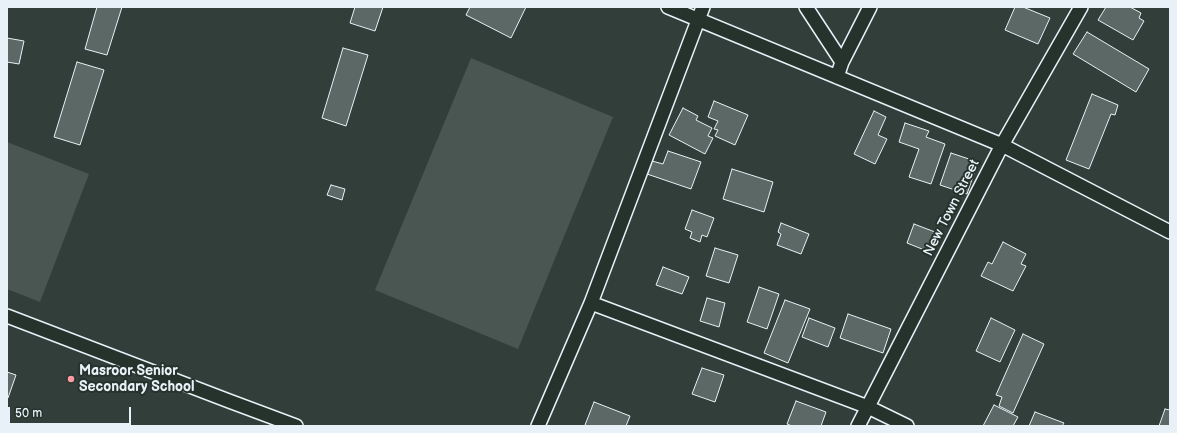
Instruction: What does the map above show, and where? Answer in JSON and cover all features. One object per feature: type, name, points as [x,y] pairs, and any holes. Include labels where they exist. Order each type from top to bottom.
[{"type":"street","points":[[668,7],[701,13],[837,77],[1002,144],[1170,232]]},
{"type":"street","points":[[806,7],[842,62]]},
{"type":"street","points":[[837,77],[842,62],[870,7]]},
{"type":"street","name":"New Town Street","points":[[858,426],[1002,144],[1081,7]]},
{"type":"street","points":[[538,426],[590,302],[701,13]]},
{"type":"street","points":[[590,302],[868,407],[907,426]]},
{"type":"street","points":[[7,316],[296,426]]},
{"type":"shaded area","points":[[471,58],[613,117],[518,349],[375,290]]},
{"type":"shaded area","points":[[7,142],[89,174],[40,302],[7,289]]},
{"type":"building","points":[[97,7],[122,7],[107,55],[85,49]]},
{"type":"building","points":[[355,7],[383,7],[375,31],[350,23]]},
{"type":"building","points":[[470,7],[526,7],[511,38],[466,15]]},
{"type":"building","points":[[1015,7],[1023,7],[1050,18],[1038,44],[1005,30]]},
{"type":"building","points":[[1106,7],[1130,7],[1141,13],[1139,18],[1144,21],[1133,40],[1098,20]]},
{"type":"building","points":[[1087,32],[1149,69],[1136,92],[1073,54]]},
{"type":"building","points":[[7,38],[24,41],[19,64],[7,62]]},
{"type":"building","points":[[343,48],[368,55],[346,126],[322,118]]},
{"type":"building","points":[[77,62],[104,70],[80,145],[54,137]]},
{"type":"building","points":[[1092,94],[1118,105],[1115,115],[1111,114],[1089,169],[1066,160]]},
{"type":"building","points":[[714,101],[748,115],[735,145],[715,136],[718,130],[714,129],[718,121],[708,117]]},
{"type":"building","points":[[683,108],[698,116],[696,120],[712,128],[708,136],[713,138],[705,154],[669,135]]},
{"type":"building","points":[[874,111],[886,117],[878,135],[887,139],[875,164],[854,154]]},
{"type":"building","points":[[905,123],[929,131],[926,137],[945,144],[931,184],[909,177],[919,149],[899,142]]},
{"type":"building","points":[[668,151],[701,162],[691,189],[647,174],[652,161],[663,164]]},
{"type":"building","points":[[951,153],[978,162],[967,194],[940,185]]},
{"type":"building","points":[[732,169],[773,182],[764,212],[723,199]]},
{"type":"building","points":[[331,185],[345,189],[342,200],[327,195]]},
{"type":"building","points":[[692,210],[714,218],[707,237],[702,235],[700,242],[690,238],[692,232],[685,229]]},
{"type":"building","points":[[781,223],[809,234],[801,254],[777,245],[781,234],[778,232]]},
{"type":"building","points":[[914,224],[935,232],[927,251],[907,243]]},
{"type":"building","points":[[1003,242],[1026,254],[1021,264],[1026,266],[1013,291],[981,276],[988,262],[992,264]]},
{"type":"building","points":[[715,248],[738,255],[729,283],[706,276]]},
{"type":"building","points":[[663,267],[689,277],[682,294],[656,285]]},
{"type":"building","points":[[759,287],[779,294],[767,329],[747,322]]},
{"type":"building","points":[[707,298],[725,303],[719,327],[700,321]]},
{"type":"building","points":[[785,300],[810,309],[788,363],[764,353]]},
{"type":"building","points":[[848,314],[891,329],[883,353],[840,338]]},
{"type":"building","points":[[809,318],[835,328],[828,347],[802,337]]},
{"type":"building","points":[[991,318],[1015,330],[1000,362],[976,351]]},
{"type":"building","points":[[1023,334],[1044,344],[1013,413],[999,406],[1002,397],[996,395]]},
{"type":"building","points":[[702,368],[724,375],[715,402],[692,394]]},
{"type":"building","points":[[7,372],[16,375],[8,398],[7,398]]},
{"type":"building","points":[[796,401],[826,412],[821,426],[792,426],[787,424]]},
{"type":"building","points":[[594,402],[630,416],[626,426],[585,425]]},
{"type":"building","points":[[994,405],[1018,417],[1013,426],[983,426]]},
{"type":"building","points":[[1165,409],[1170,410],[1170,426],[1159,426]]},
{"type":"building","points":[[1035,412],[1064,423],[1062,426],[1029,426]]},
{"type":"place","name":"Masroor Senior Secondary School","points":[[71,379]]}]
